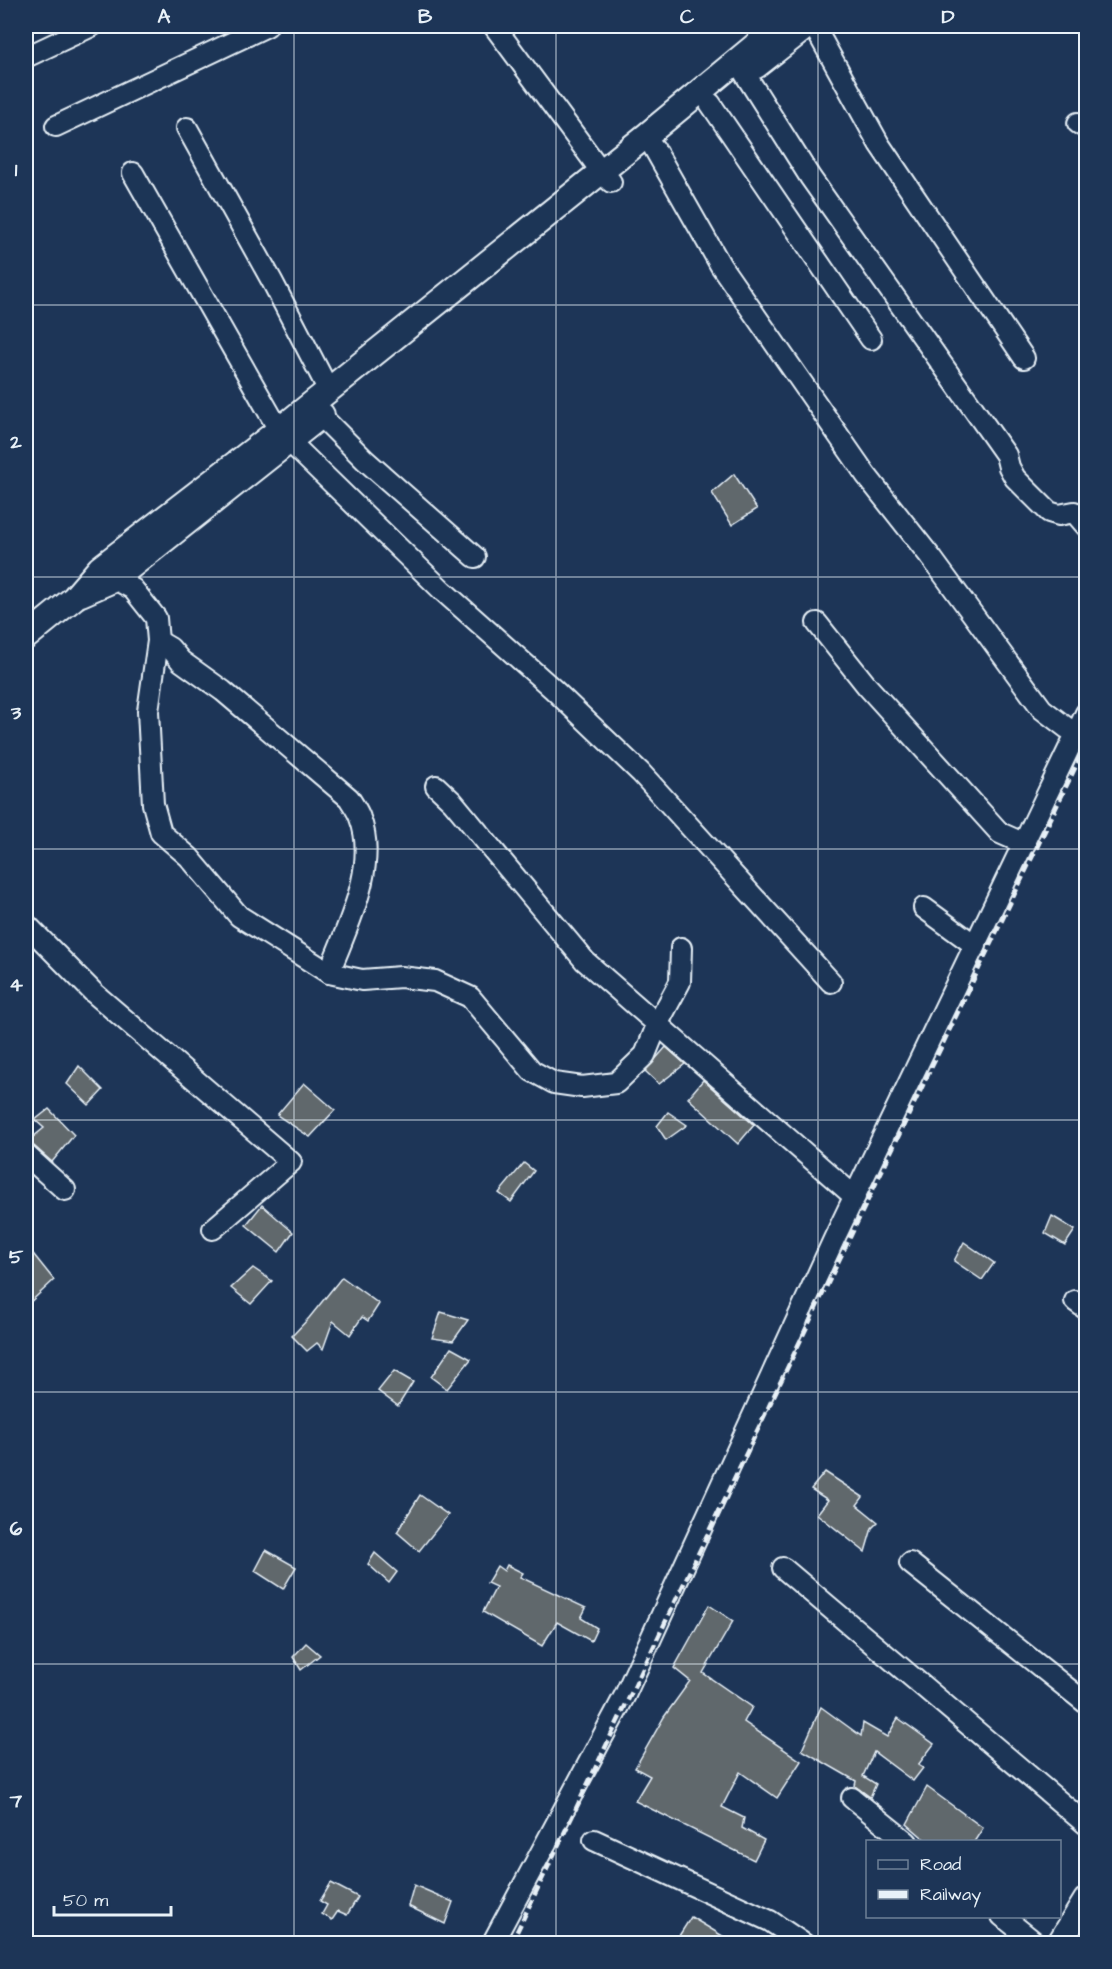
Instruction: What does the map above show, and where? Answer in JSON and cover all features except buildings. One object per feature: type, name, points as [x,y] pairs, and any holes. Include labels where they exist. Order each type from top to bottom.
[{"type":"main road","points":[[26,637],[74,598],[100,568],[284,436],[321,416],[606,177],[779,26]]},
{"type":"main road","points":[[74,598],[115,579],[284,436],[328,389],[606,177],[654,148],[807,26]]},
{"type":"main road","points":[[1059,1944],[1086,1900]]},
{"type":"street","points":[[26,57],[92,26]]},
{"type":"street","points":[[56,126],[267,26]]},
{"type":"street","points":[[494,26],[606,177]]},
{"type":"street","points":[[814,26],[879,144],[1024,358]]},
{"type":"street","points":[[745,74],[810,177],[1006,455],[1015,478],[1049,512],[1059,515],[1074,512],[1086,526]]},
{"type":"street","points":[[710,103],[871,339]]},
{"type":"street","points":[[187,128],[272,280],[328,389]]},
{"type":"street","points":[[654,148],[721,266],[866,475],[933,560],[1042,709],[1067,728],[1082,722]]},
{"type":"street","points":[[133,172],[284,436],[443,591],[553,689],[641,773],[831,982]]},
{"type":"street","points":[[321,416],[365,460],[475,557]]},
{"type":"street","points":[[115,579],[133,589],[156,618],[158,641],[148,711],[153,804],[161,833],[189,857],[239,916],[329,973],[362,980],[401,977],[435,981],[470,997],[532,1071],[554,1083],[582,1087],[616,1083],[645,1055],[658,1023],[680,982],[681,948]]},
{"type":"street","points":[[817,623],[867,686],[1000,833],[1025,844]]},
{"type":"street","points":[[158,641],[170,648],[181,661],[223,691],[349,798],[360,818],[366,843],[361,890],[329,973]]},
{"type":"street","points":[[492,1944],[625,1695],[855,1197],[1082,722]]},
{"type":"street","points":[[436,786],[453,802],[585,961],[855,1197]]},
{"type":"street","points":[[924,908],[976,946]]},
{"type":"street","points":[[26,924],[94,993],[291,1162],[213,1229]]},
{"type":"street","points":[[26,1155],[65,1190]]},
{"type":"street","points":[[910,1563],[1086,1703]]},
{"type":"street","points":[[783,1568],[1086,1824]]},
{"type":"street","points":[[852,1798],[904,1840]]},
{"type":"street","points":[[594,1840],[770,1921],[804,1944]]},
{"type":"street","points":[[1003,1918],[1037,1944]]},
{"type":"railway","points":[[511,1944],[1086,745]]}]
